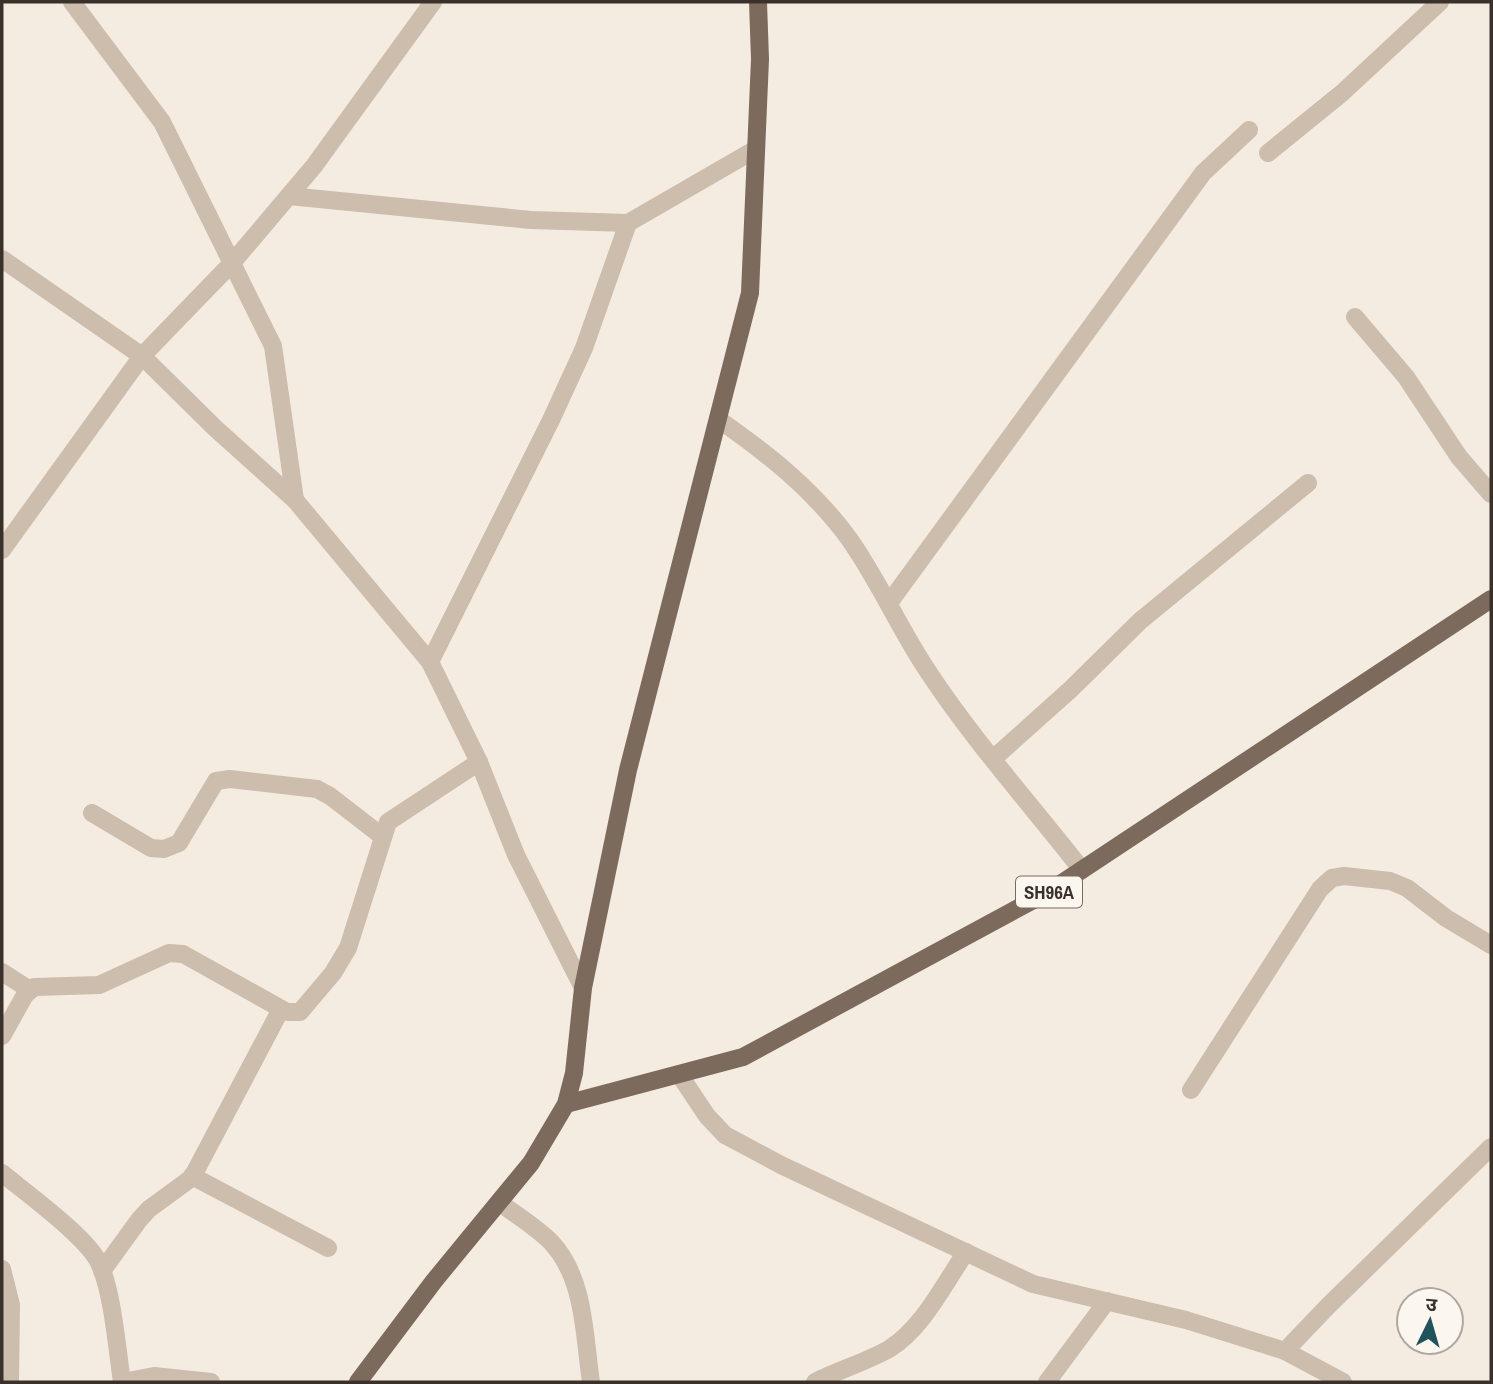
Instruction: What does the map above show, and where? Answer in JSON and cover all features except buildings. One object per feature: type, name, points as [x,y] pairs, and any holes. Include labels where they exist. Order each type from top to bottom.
[{"type":"main road","points":[[358,1382],[434,1281],[531,1163],[566,1104],[574,1073],[583,988],[628,770],[750,293],[760,59],[758,2]]},
{"type":"main road","name":"SH96A","points":[[566,1104],[743,1057],[1050,891],[1491,598]]},
{"type":"street","points":[[72,2],[162,122],[273,346],[295,500]]},
{"type":"street","points":[[2,550],[142,356],[232,263],[314,166],[433,2]]},
{"type":"street","points":[[1268,153],[1342,93],[1440,2]]},
{"type":"street","points":[[889,603],[1203,173],[1249,130]]},
{"type":"street","points":[[289,196],[531,220],[628,223],[756,149]]},
{"type":"street","points":[[430,662],[584,348],[628,223]]},
{"type":"street","points":[[2,259],[142,356],[215,428],[295,500],[430,662],[479,762],[516,855],[583,988]]},
{"type":"street","points":[[1355,317],[1406,377],[1459,457],[1491,494]]},
{"type":"street","points":[[718,419],[764,451],[813,494],[850,540],[929,673],[1082,870]]},
{"type":"street","points":[[993,758],[1140,621],[1308,483]]},
{"type":"street","points":[[2,1036],[25,995],[34,987],[99,985],[176,952],[281,1009],[295,1013],[307,1006],[348,948],[360,918],[388,822],[479,762]]},
{"type":"street","points":[[92,813],[151,848],[164,849],[180,843],[216,781],[230,779],[317,789],[383,837]]},
{"type":"street","points":[[1191,1090],[1320,889],[1332,878],[1344,876],[1390,881],[1407,888],[1446,918],[1491,945]]},
{"type":"street","points":[[2,972],[30,990]]},
{"type":"street","points":[[102,1271],[139,1220],[192,1176],[281,1009]]},
{"type":"street","points":[[679,1074],[707,1116],[726,1135],[781,1165],[1033,1284],[1186,1320],[1285,1351],[1343,1382]]},
{"type":"street","points":[[1285,1351],[1491,1147]]},
{"type":"street","points":[[2,1174],[89,1246],[102,1271],[122,1382],[154,1376],[211,1382]]},
{"type":"street","points":[[192,1176],[328,1248]]},
{"type":"street","points":[[499,1202],[549,1240],[564,1258],[576,1284],[591,1382]]},
{"type":"street","points":[[815,1382],[890,1348],[906,1336],[966,1252]]},
{"type":"street","points":[[2,1269],[11,1305],[10,1382]]},
{"type":"street","points":[[1047,1382],[1107,1301]]}]
